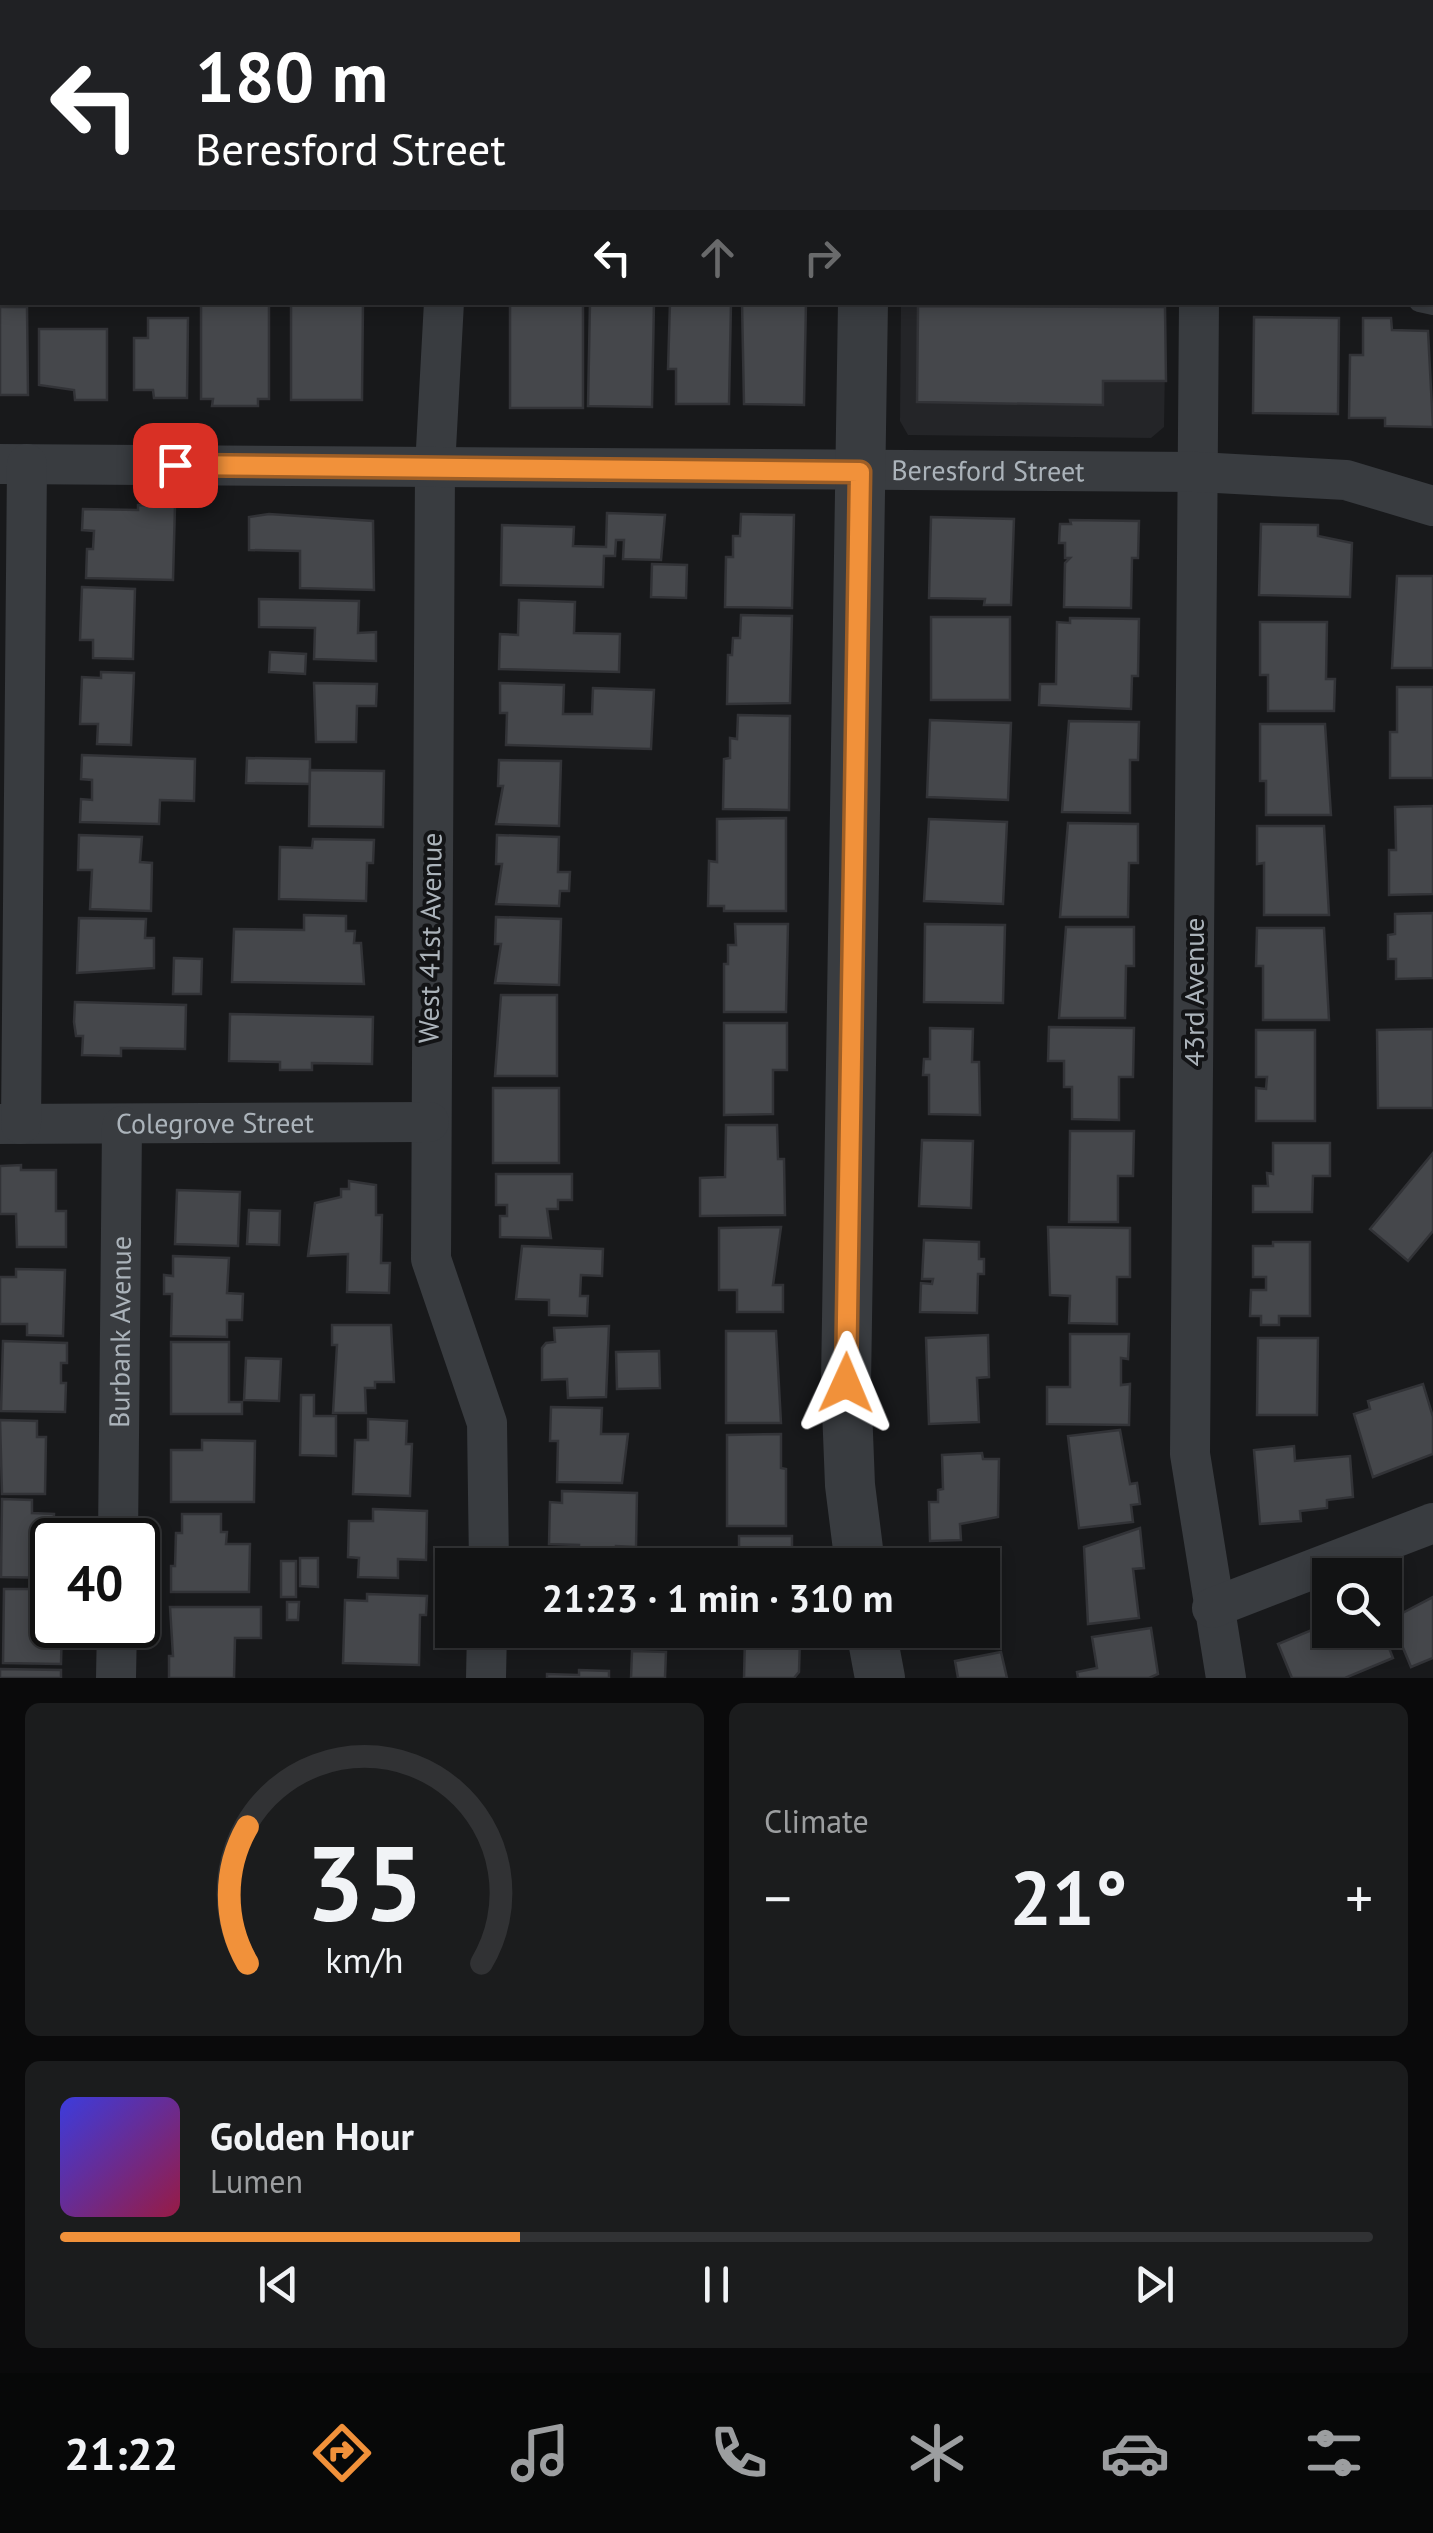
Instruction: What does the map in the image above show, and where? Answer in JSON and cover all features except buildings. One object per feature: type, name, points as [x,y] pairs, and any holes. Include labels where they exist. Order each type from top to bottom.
[{"type":"street","name":"West 41st Avenue","points":[[444,305],[435,467],[429,1122],[432,1259],[487,1423],[489,1548]]},
{"type":"street","points":[[858,1548],[850,1485],[846,1383],[863,305]]},
{"type":"street","name":"43rd Avenue","points":[[1199,305],[1190,1454],[1226,1678]]},
{"type":"street","name":"Beresford Street","points":[[13,464],[1198,472],[1346,480],[1433,506]]},
{"type":"street","points":[[10,1124],[13,464]]},
{"type":"street","name":"Colegrove Street","points":[[10,1124],[429,1122]]},
{"type":"street","name":"Burbank Avenue","points":[[118,1518],[122,1126]]},
{"type":"street","points":[[1212,1608],[1433,1523]]},
{"type":"street","points":[[116,1678],[117,1648]]},
{"type":"street","points":[[486,1678],[487,1648]]},
{"type":"street","points":[[874,1648],[880,1678]]},
{"type":"shaded area","points":[[901,305],[1166,305],[1164,427],[1151,438],[908,435],[900,421]]},
{"type":"route","points":[[175,465],[860,472],[846,1383]]}]
